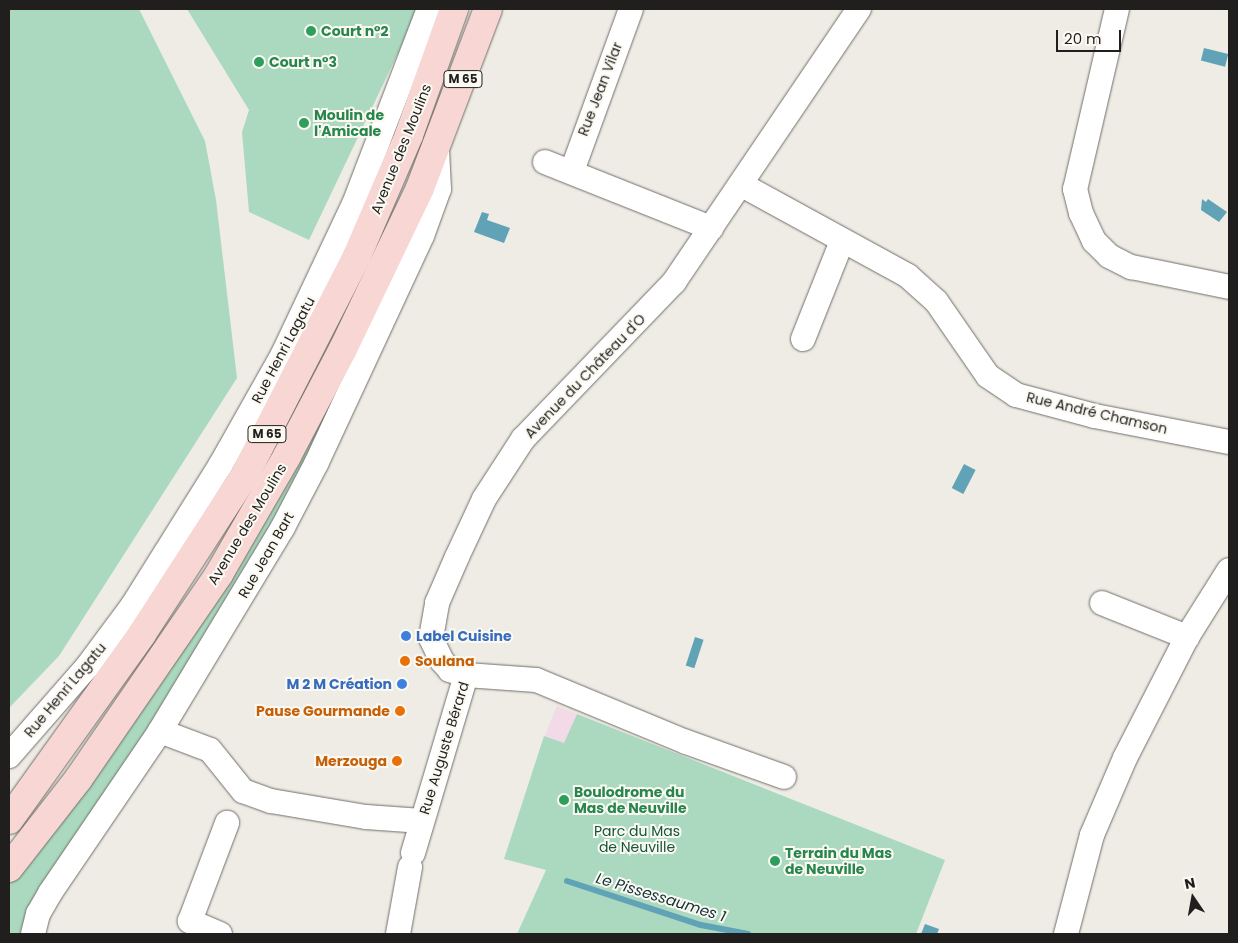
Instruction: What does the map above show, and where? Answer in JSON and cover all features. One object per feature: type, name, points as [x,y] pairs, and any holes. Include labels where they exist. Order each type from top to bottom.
[{"type":"main road","name":"Avenue des Moulins","points":[[9,820],[142,634],[246,473],[357,256],[409,135],[454,9]]},
{"type":"main road","name":"Avenue des Moulins","points":[[9,868],[79,778],[219,574],[287,456],[343,349],[437,149],[488,9]]},
{"type":"street","name":"Rue Henri Lagatu","points":[[9,756],[87,667],[133,605],[225,457],[283,354],[354,204],[429,9]]},
{"type":"street","name":"Rue Jean Vilar","points":[[572,171],[630,9]]},
{"type":"street","name":"Avenue du Château d'O","points":[[784,777],[686,742],[536,680],[466,675],[450,670],[442,662],[431,638],[440,593],[484,499],[523,439],[662,296],[742,184],[859,9]]},
{"type":"street","points":[[1117,9],[1075,189],[1081,213],[1094,241],[1110,256],[1130,267],[1229,287]]},
{"type":"street","name":"Rue Jean Bart","points":[[33,934],[38,914],[50,893],[160,731],[283,527],[366,360],[422,236],[439,189],[437,149]]},
{"type":"street","points":[[545,162],[572,171],[711,228]]},
{"type":"street","name":"Rue André Chamson","points":[[742,184],[908,276],[936,301],[988,376],[1016,395],[1095,416],[1229,442]]},
{"type":"street","points":[[803,339],[842,241]]},
{"type":"street","points":[[1066,934],[1092,835],[1125,758],[1187,637],[1229,570]]},
{"type":"street","points":[[1102,603],[1187,637]]},
{"type":"street","name":"Rue Auguste Bérard","points":[[398,934],[412,860],[422,821],[466,675]]},
{"type":"street","name":"Rue Auguste Bérard","points":[[160,731],[210,750],[243,790],[271,801],[366,817],[422,821]]},
{"type":"street","points":[[220,934],[188,927],[227,823]]},
{"type":"shaded area","points":[[557,706],[577,714],[565,745],[545,737]]},
{"type":"green space","points":[[9,9],[139,9],[205,141],[216,200],[237,378],[59,656],[9,708]]},
{"type":"green space","name":"Moulin de l'Amicale","points":[[187,9],[419,9],[309,240],[249,212],[242,132],[249,110]]},
{"type":"green space","points":[[352,367],[241,585],[27,913],[22,934],[9,934],[9,882],[137,713],[346,370]]},
{"type":"green space","name":"Parc du Mas de Neuville","points":[[577,714],[945,860],[916,934],[517,934],[546,870],[504,859],[544,736],[564,743]]},
{"type":"water","points":[[1204,48],[1228,54],[1225,67],[1201,61]]},
{"type":"water","points":[[1202,199],[1206,202],[1208,199],[1227,212],[1219,222],[1201,210]]},
{"type":"water","points":[[482,212],[489,214],[487,220],[510,228],[504,243],[474,232]]},
{"type":"water","points":[[964,464],[976,470],[963,494],[952,488]]},
{"type":"water","points":[[695,637],[704,640],[694,668],[686,666]]},
{"type":"water","points":[[925,924],[939,929],[937,934],[921,934]]},
{"type":"waterway","name":"Le Pissessaumes 1","points":[[567,881],[701,925],[748,934]]},
{"type":"place","name":"Court n°2","points":[[311,31]]},
{"type":"place","name":"Court n°3","points":[[259,62]]},
{"type":"place","name":"Moulin de l'Amicale","points":[[304,123]]},
{"type":"place","name":"Label Cuisine","points":[[406,636]]},
{"type":"place","name":"Soulana","points":[[405,661]]},
{"type":"place","name":"M 2 M Création","points":[[402,684]]},
{"type":"place","name":"Pause Gourmande","points":[[400,711]]},
{"type":"place","name":"Merzouga","points":[[397,761]]},
{"type":"place","name":"Boulodrome du Mas de Neuville","points":[[564,800]]},
{"type":"place","name":"Terrain du Mas de Neuville","points":[[775,861]]}]
